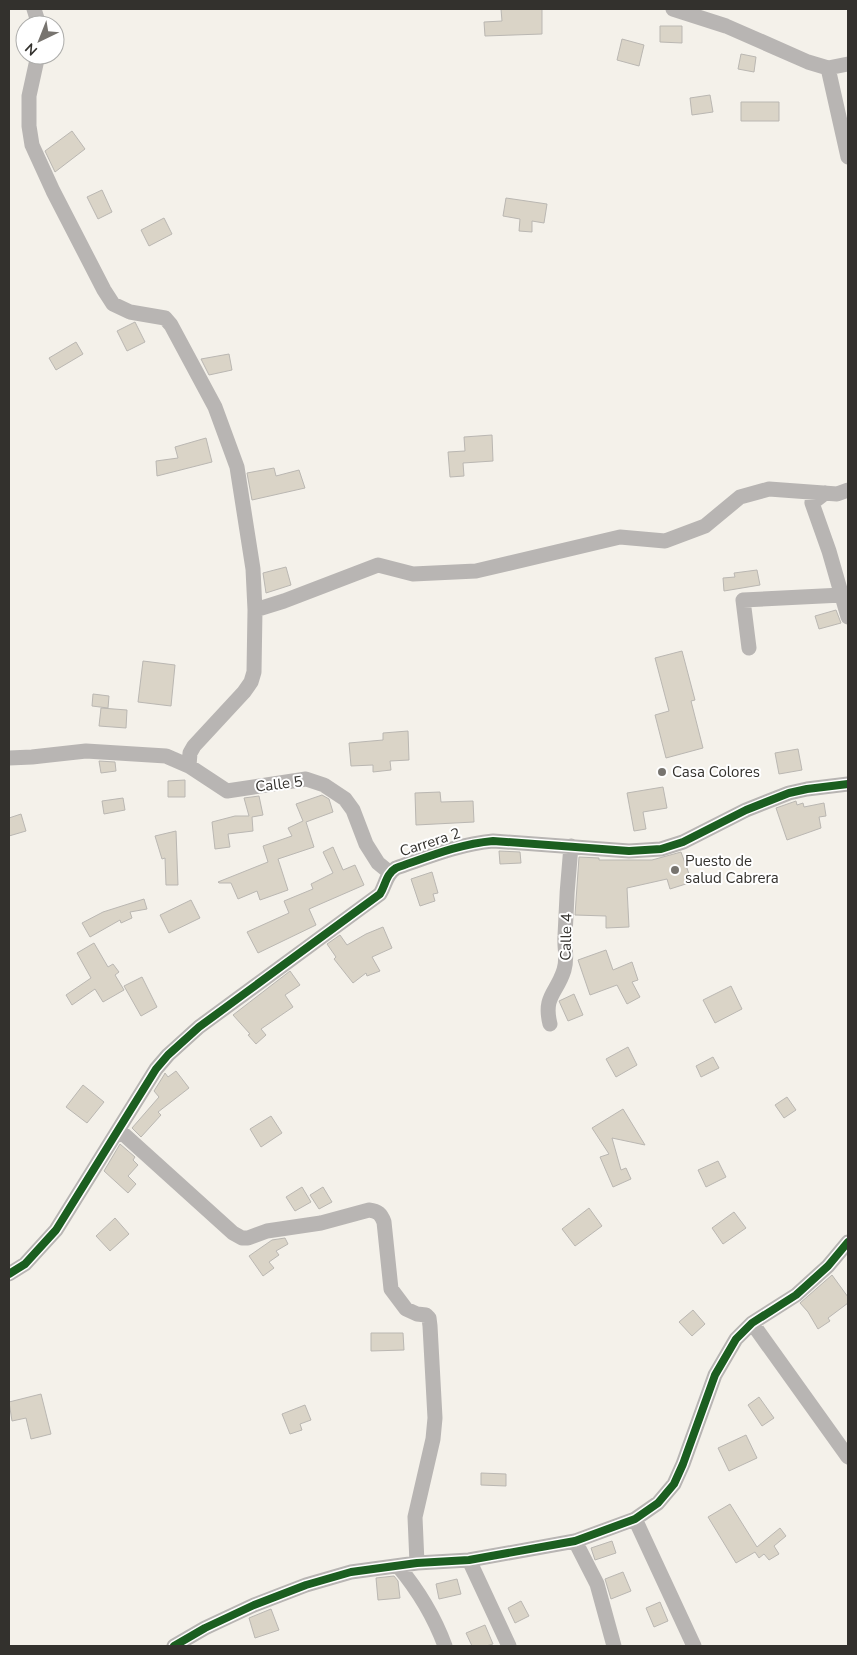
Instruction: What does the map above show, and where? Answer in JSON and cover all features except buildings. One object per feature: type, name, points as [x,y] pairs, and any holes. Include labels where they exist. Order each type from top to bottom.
[{"type":"street","points":[[673,9],[726,26],[808,62],[828,68],[848,64]]},
{"type":"street","points":[[36,65],[29,96],[29,126],[32,145],[53,191],[113,304],[130,312],[165,318],[176,334],[214,407],[237,467],[253,569],[255,610],[254,672],[251,682],[244,692],[194,746],[190,753],[189,766]]},
{"type":"street","points":[[828,68],[848,157]]},
{"type":"street","points":[[255,610],[284,601],[378,565],[413,574],[476,571],[620,537],[665,541],[705,526],[740,498],[769,490],[836,494],[848,490]]},
{"type":"street","points":[[825,493],[812,503],[848,616]]},
{"type":"street","points":[[749,648],[743,600],[842,594]]},
{"type":"street","name":"Calle 5","points":[[9,758],[86,751],[166,756],[189,766],[227,791],[306,779],[324,785],[346,799],[353,810],[366,844],[378,863],[389,872]]},
{"type":"street","name":"Carrera 2","points":[[9,1274],[25,1264],[56,1230],[156,1069],[168,1055],[199,1027],[380,894],[389,872],[454,847],[475,842],[493,841],[629,851],[661,849],[684,842],[746,810],[789,793],[807,788],[848,784]]},
{"type":"street","name":"Calle 4","points":[[550,1024],[547,1013],[549,998],[564,973],[567,959],[565,943],[571,846]]},
{"type":"street","points":[[119,1130],[233,1233],[242,1238],[284,1228],[321,1223],[369,1210],[377,1211],[382,1215],[391,1289],[406,1309],[426,1315],[429,1318],[430,1326],[435,1418],[433,1438],[415,1517],[417,1563]]},
{"type":"street","points":[[174,1646],[229,1616],[306,1585],[351,1572],[417,1563],[469,1560],[576,1541],[635,1520],[658,1503],[674,1484],[715,1375],[736,1339],[752,1323],[796,1294],[828,1266],[848,1242]]},
{"type":"street","points":[[752,1323],[848,1457]]},
{"type":"street","points":[[635,1520],[694,1646]]},
{"type":"street","points":[[576,1541],[597,1584],[614,1646]]},
{"type":"street","points":[[469,1560],[509,1646]]},
{"type":"street","points":[[398,1566],[416,1589],[437,1627],[444,1646]]},
{"type":"cycle path","points":[[9,1274],[25,1264],[56,1230],[156,1069],[168,1055],[199,1027],[380,894],[388,876],[396,868],[456,848],[493,841],[629,851],[661,849],[683,842],[746,810],[789,793],[848,784]]},
{"type":"cycle path","points":[[174,1646],[205,1628],[254,1605],[306,1585],[351,1572],[417,1563],[469,1560],[575,1541],[635,1519],[658,1503],[674,1484],[715,1375],[736,1339],[752,1323],[796,1295],[828,1266],[848,1242]]},
{"type":"place","name":"Casa Colores","points":[[662,772]]},
{"type":"place","name":"Puesto de salud Cabrera","points":[[675,870]]}]
